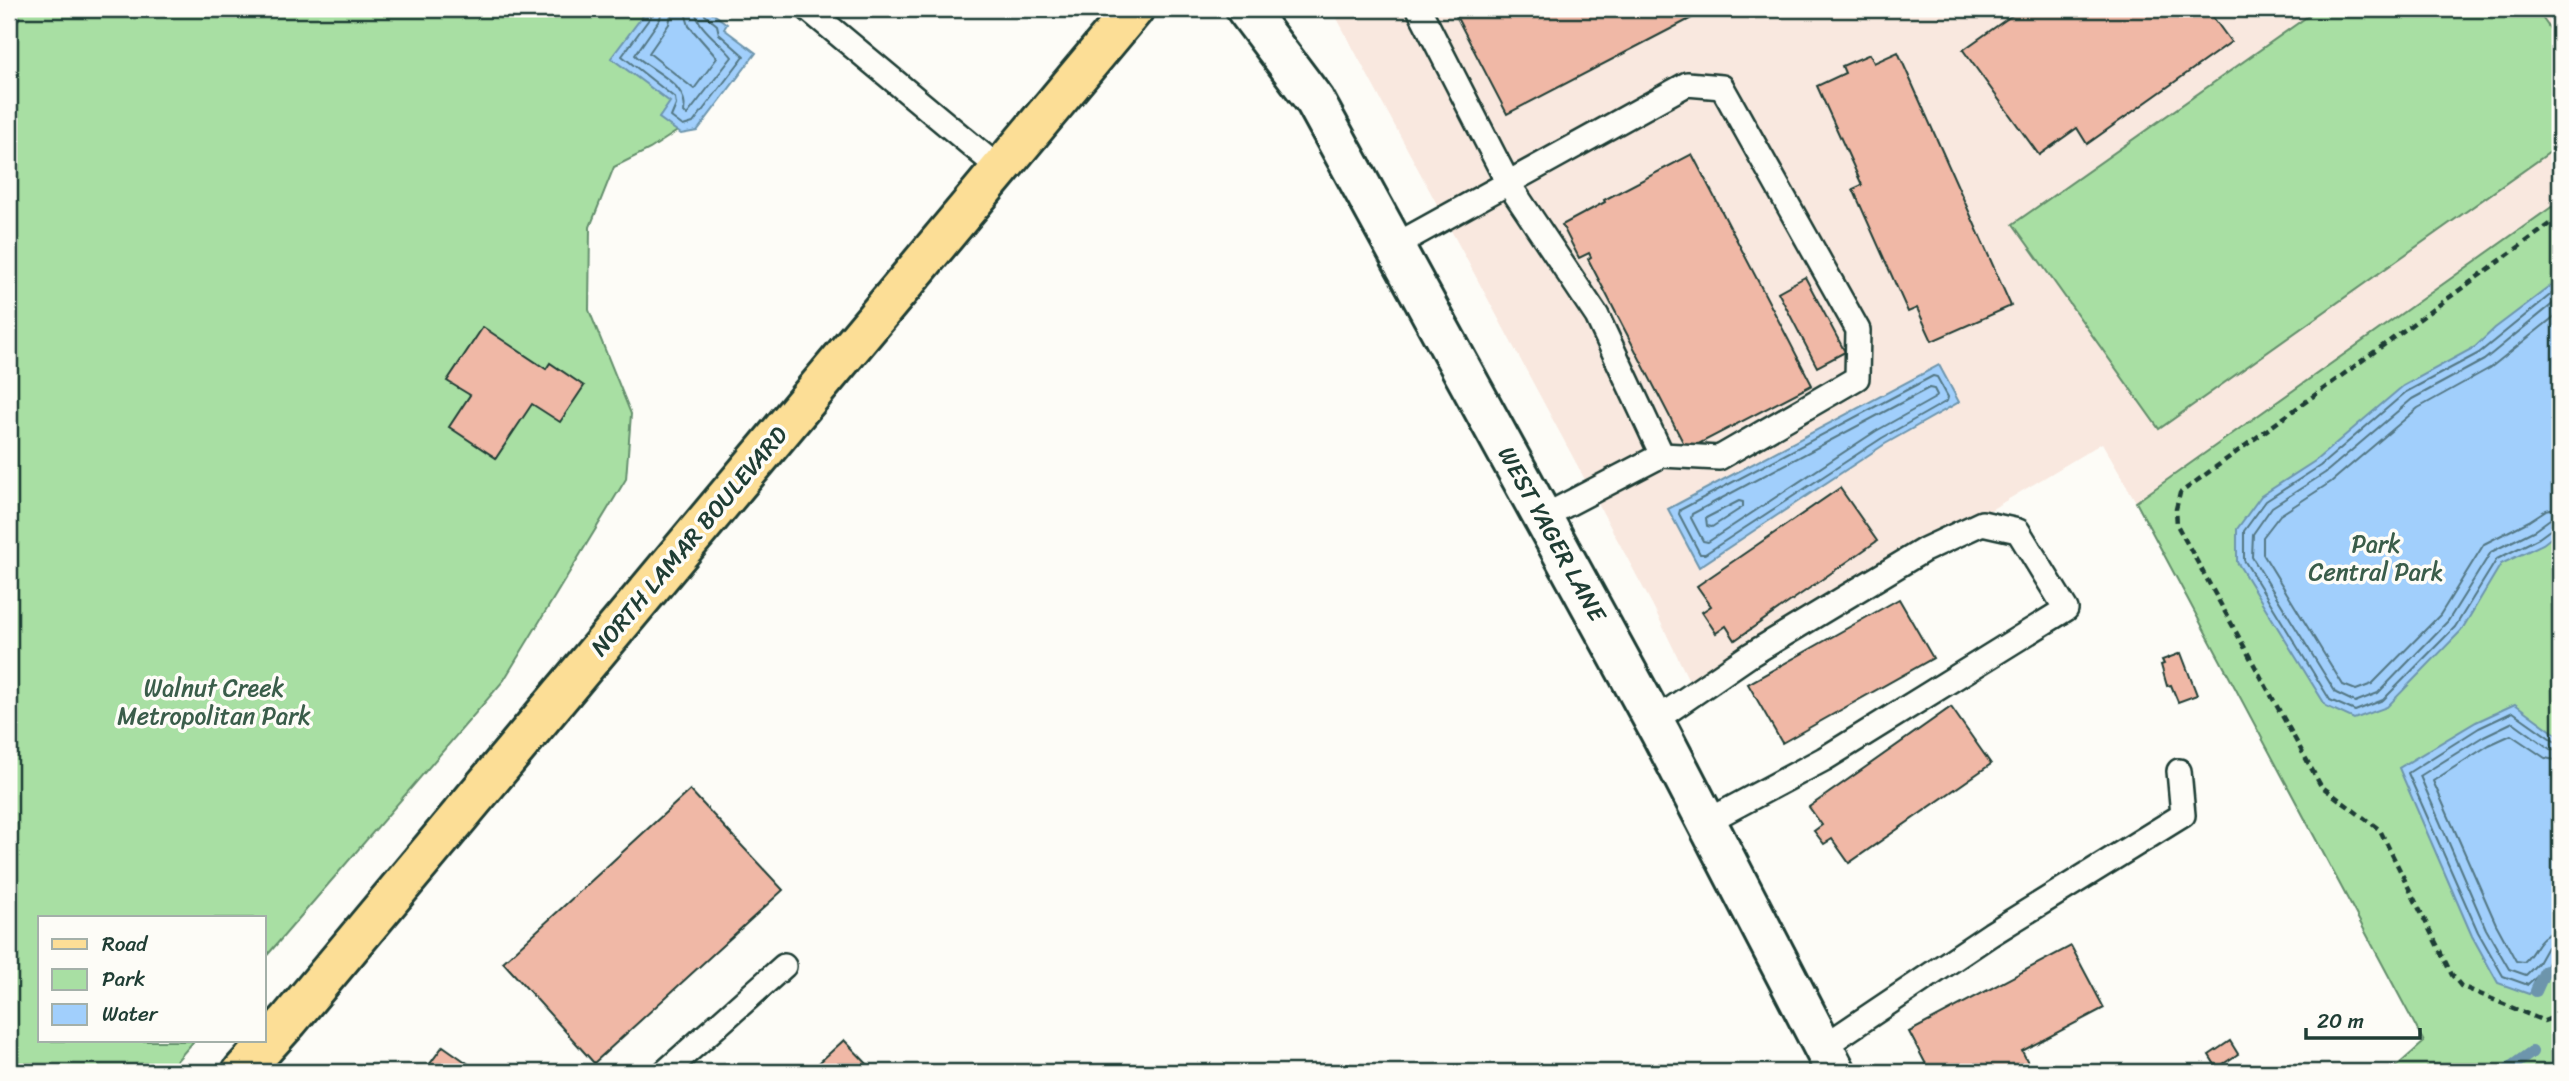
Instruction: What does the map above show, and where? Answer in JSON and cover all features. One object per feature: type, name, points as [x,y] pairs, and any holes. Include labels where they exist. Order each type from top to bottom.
[{"type":"main road","name":"NORTH LAMAR BOULEVARD","points":[[242,1072],[289,1020],[1134,9]]},
{"type":"main road","name":"WEST YAGER LANE","points":[[1247,9],[1315,101],[1654,721],[1830,1060]]},
{"type":"lane","points":[[808,9],[1000,169]]},
{"type":"lane","points":[[1419,9],[1507,183],[1597,316],[1662,454]]},
{"type":"lane","points":[[1394,246],[1687,85],[1722,86],[1858,331],[1857,378],[1719,458],[1662,454],[1542,517]]},
{"type":"lane","points":[[1654,721],[1751,655],[1924,550],[1982,523],[2018,531],[2066,609],[1824,760],[1706,822]]},
{"type":"lane","points":[[1830,1060],[1991,934],[2183,815],[2179,771]]},
{"type":"lane","points":[[665,1072],[783,966]]},
{"type":"path","points":[[9,32],[23,9]]},
{"type":"path","points":[[2560,217],[2180,493],[2176,509],[2177,525],[2321,786],[2380,830],[2452,975],[2461,986],[2544,1021],[2560,1015]]},
{"type":"shaded area","points":[[1332,9],[2560,9],[2560,201],[2136,502],[2102,443],[1693,689],[1653,606]]},
{"type":"green space","name":"Walnut Creek Metropolitan Park","points":[[9,9],[675,9],[682,128],[650,149],[614,167],[590,227],[589,310],[631,414],[626,479],[504,680],[266,957],[266,916],[38,916],[38,1042],[193,1042],[167,1072],[9,1072]]},
{"type":"green space","points":[[2318,9],[2536,9],[2560,43],[2560,145],[2159,429],[2013,224]]},
{"type":"green space","name":"Park Central Park","points":[[2560,201],[2560,1072],[2390,1072],[2424,1042],[2136,502]]},
{"type":"water","points":[[648,9],[707,9],[727,24],[724,29],[756,53],[697,131],[681,134],[659,118],[670,102],[611,58]]},
{"type":"water","points":[[2560,279],[2560,531],[2543,544],[2501,564],[2461,631],[2387,707],[2354,719],[2326,706],[2237,562],[2237,529],[2261,496],[2315,461],[2403,386],[2475,347],[2495,328]]},
{"type":"water","points":[[1939,365],[1959,402],[1885,444],[1699,567],[1668,509]]},
{"type":"water","points":[[2515,704],[2560,737],[2560,951],[2552,972],[2529,994],[2498,983],[2472,936],[2399,768],[2476,722]]},
{"type":"building","points":[[1460,9],[1709,9],[1507,114],[1454,12]]},
{"type":"building","points":[[2021,9],[2207,9],[2231,42],[2087,144],[2077,128],[2039,155],[1963,50]]},
{"type":"building","points":[[1898,52],[2011,306],[1932,341],[1917,308],[1908,312],[1853,189],[1862,185],[1817,86],[1845,73],[1842,66],[1870,54],[1874,63]]},
{"type":"building","points":[[1692,154],[1812,385],[1687,450],[1588,259],[1591,257],[1589,253],[1579,258],[1562,225]]},
{"type":"building","points":[[1805,277],[1845,352],[1817,367],[1778,292]]},
{"type":"building","points":[[483,327],[546,369],[550,363],[584,386],[560,422],[532,404],[496,458],[449,427],[470,395],[447,381]]},
{"type":"building","points":[[1840,488],[1877,541],[1735,640],[1726,626],[1716,633],[1702,612],[1711,606],[1697,586]]},
{"type":"building","points":[[1899,599],[1933,658],[1782,743],[1748,684]]},
{"type":"building","points":[[2181,653],[2197,695],[2178,702],[2171,685],[2167,686],[2161,665],[2164,664],[2162,660]]},
{"type":"building","points":[[1951,707],[1991,764],[1849,863],[1832,839],[1824,844],[1814,831],[1822,825],[1809,807]]},
{"type":"building","points":[[690,790],[783,890],[594,1063],[503,962]]},
{"type":"building","points":[[2071,946],[2104,1008],[2022,1051],[2033,1072],[1930,1072],[1909,1032]]},
{"type":"building","points":[[844,1040],[875,1072],[809,1072]]},
{"type":"building","points":[[2230,1041],[2238,1054],[2217,1068],[2209,1055]]},
{"type":"building","points":[[443,1046],[480,1072],[424,1072]]},
{"type":"waterway","points":[[2536,991],[2545,971]]},
{"type":"waterway","points":[[2504,1072],[2532,1052]]}]
